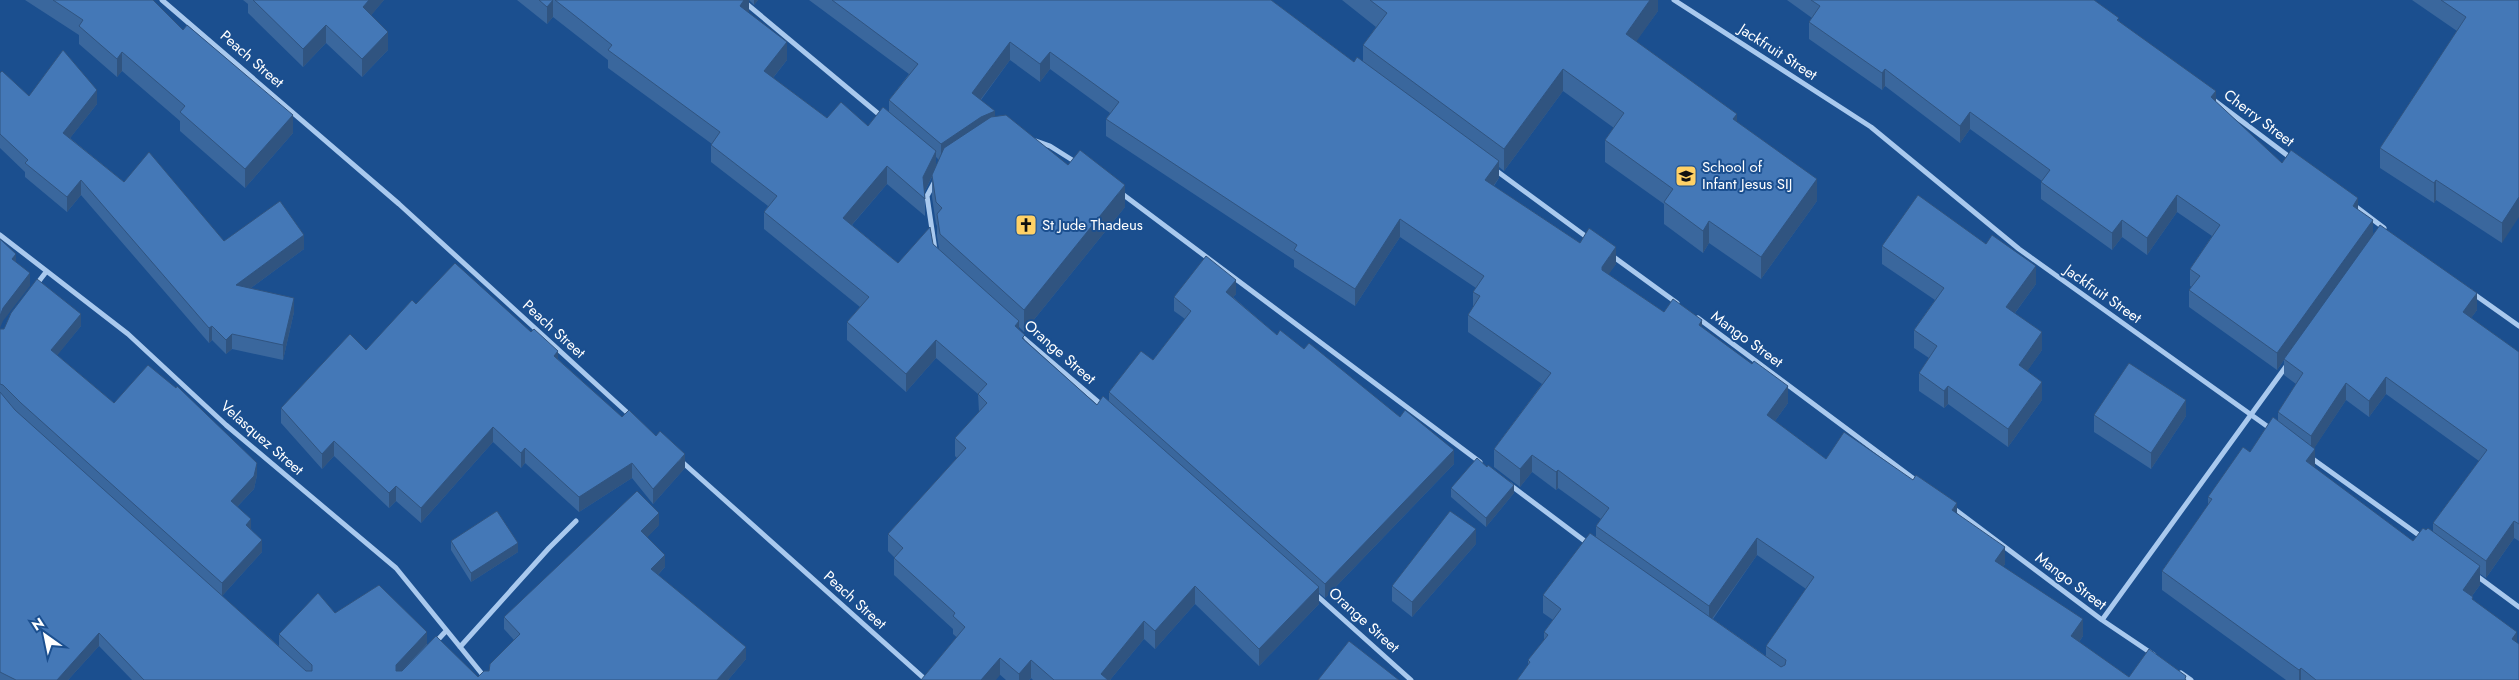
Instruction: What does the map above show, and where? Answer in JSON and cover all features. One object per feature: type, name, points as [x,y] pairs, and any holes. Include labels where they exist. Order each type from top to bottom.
[{"type":"street","name":"Peach Street","points":[[162,0],[399,204],[639,422]]},
{"type":"street","points":[[742,0],[888,122]]},
{"type":"street","name":"Jackfruit Street","points":[[1674,0],[1871,127],[2019,249],[2276,432]]},
{"type":"street","name":"Cherry Street","points":[[2203,92],[2298,163]]},
{"type":"street","points":[[1027,139],[1050,146],[1080,165]]},
{"type":"street","points":[[1490,165],[1594,242]]},
{"type":"street","points":[[936,258],[927,196],[938,174]]},
{"type":"street","points":[[1119,191],[1486,466]]},
{"type":"street","points":[[2353,205],[2392,235]]},
{"type":"street","points":[[2379,237],[2384,229]]},
{"type":"street","name":"Velasquez Street","points":[[0,234],[46,272],[128,334],[226,425],[396,568],[487,680]]},
{"type":"street","points":[[1610,253],[1682,306]]},
{"type":"street","points":[[29,294],[46,272]]},
{"type":"street","points":[[2464,286],[2519,326]]},
{"type":"street","name":"Mango Street","points":[[1690,312],[1920,484]]},
{"type":"street","name":"Orange Street","points":[[1013,329],[1112,414]]},
{"type":"street","points":[[2102,620],[2292,358]]},
{"type":"street","points":[[2300,450],[2430,543]]},
{"type":"street","name":"Peach Street","points":[[675,456],[926,680]]},
{"type":"street","points":[[1502,478],[1597,550]]},
{"type":"street","name":"Mango Street","points":[[1944,502],[2102,620],[2159,658]]},
{"type":"street","points":[[460,647],[549,548],[576,521]]},
{"type":"street","points":[[2470,572],[2519,607]]},
{"type":"street","name":"Orange Street","points":[[1306,586],[1411,680]]},
{"type":"street","points":[[426,652],[446,631]]},
{"type":"street","points":[[2175,669],[2191,680]]},
{"type":"building","points":[[53,0],[153,0],[183,30],[187,25],[293,115],[245,169],[180,112],[185,106],[122,52],[117,59],[79,26],[83,20]]},
{"type":"building","points":[[253,0],[369,0],[363,7],[388,32],[362,59],[326,25],[303,49]]},
{"type":"building","points":[[539,0],[553,0],[547,7]]},
{"type":"building","points":[[555,0],[744,0],[740,6],[787,42],[764,71],[827,118],[841,102],[868,126],[883,107],[936,151],[923,177],[925,199],[887,166],[843,218],[898,263],[930,227],[933,244],[1019,321],[1015,326],[1025,335],[1022,338],[1097,405],[1103,396],[1319,587],[1259,649],[1195,586],[1155,631],[1144,621],[1101,674],[1108,680],[1054,680],[1031,660],[1019,674],[1000,658],[981,680],[921,680],[965,627],[953,616],[955,613],[894,558],[903,548],[888,534],[966,448],[955,438],[987,403],[978,394],[987,384],[936,340],[906,374],[847,322],[869,297],[764,212],[777,196],[711,145],[720,132],[608,50],[612,45]]},
{"type":"building","points":[[832,0],[1271,0],[1354,62],[1357,57],[1499,161],[1485,180],[1580,243],[1589,228],[1616,247],[1602,267],[1602,270],[1664,312],[1673,299],[1702,320],[1699,325],[1752,364],[1754,361],[1788,386],[1767,415],[1826,459],[1844,432],[1913,480],[1916,475],[1957,503],[1952,510],[2005,547],[1995,561],[2083,619],[2071,636],[2129,677],[2149,649],[2186,676],[2186,680],[1517,680],[1530,662],[1528,660],[1548,635],[1544,632],[1561,609],[1543,595],[1590,533],[1781,667],[1785,665],[1786,660],[1766,646],[1814,577],[1757,538],[1709,606],[1596,526],[1609,508],[1558,470],[1556,472],[1532,455],[1520,469],[1494,449],[1551,373],[1468,315],[1480,296],[1473,292],[1484,276],[1400,219],[1355,289],[1294,250],[1297,245],[1106,119],[1119,102],[1050,52],[1040,64],[1010,42],[972,93],[995,111],[981,117],[941,144],[889,100],[918,64]]},
{"type":"building","points":[[1370,0],[1650,0],[1626,34],[1737,114],[1733,119],[1817,179],[1761,257],[1709,221],[1703,231],[1664,202],[1673,189],[1605,140],[1624,113],[1563,69],[1504,149],[1363,45],[1387,13]]},
{"type":"building","points":[[1811,0],[2094,0],[2119,18],[2117,20],[2216,91],[2211,97],[2282,163],[2291,150],[2358,198],[2353,206],[2373,220],[2277,353],[2189,290],[2200,276],[2190,269],[2220,225],[2177,195],[2147,238],[2122,220],[2112,233],[2041,182],[2050,170],[1970,112],[1960,126],[1885,69],[1882,73],[1809,22],[1820,6]]},
{"type":"building","points":[[2441,0],[2519,0],[2519,197],[2502,223],[2436,180],[2434,183],[2380,148],[2466,17]]},
{"type":"building","points":[[63,50],[97,90],[63,133],[124,182],[149,152],[224,241],[280,201],[304,235],[236,285],[294,298],[283,345],[232,334],[226,340],[212,326],[209,328],[81,180],[67,197],[25,163],[28,160],[0,134],[0,73],[2,71],[29,96]]},
{"type":"building","name":"St Jude Thadeus","points":[[1006,115],[1068,165],[1080,150],[1125,185],[1024,310],[940,234],[937,214],[942,208],[936,202],[932,175],[944,148],[991,117]]},
{"type":"building","points":[[1918,195],[1986,244],[1992,235],[2036,266],[2006,307],[2042,332],[2019,365],[2042,382],[2008,429],[1948,386],[1944,391],[1919,373],[1937,346],[1914,330],[1944,288],[1882,246]]},
{"type":"building","points":[[2380,225],[2477,293],[2463,312],[2519,352],[2519,524],[2514,521],[2486,561],[2433,523],[2487,450],[2386,377],[2369,401],[2346,383],[2311,436],[2278,412],[2303,373],[2284,359]]},
{"type":"building","points":[[0,239],[16,254],[12,259],[30,273],[3,308],[0,316]]},
{"type":"building","points":[[1206,256],[1236,280],[1226,292],[1277,335],[1280,330],[1304,349],[1309,343],[1400,417],[1405,410],[1454,450],[1325,584],[1109,392],[1141,351],[1153,360],[1191,311],[1174,297]]},
{"type":"building","points":[[455,263],[531,332],[534,329],[558,351],[554,356],[622,417],[629,410],[656,436],[660,431],[685,454],[653,489],[632,463],[579,497],[525,448],[521,453],[493,427],[421,508],[396,486],[389,493],[334,441],[322,454],[281,408],[350,334],[366,350],[412,300],[416,304]]},
{"type":"building","points":[[37,279],[81,314],[51,350],[114,403],[148,365],[176,388],[177,386],[257,463],[254,476],[231,501],[251,519],[246,525],[262,540],[222,583],[0,384],[0,329],[4,329],[11,313]]},
{"type":"building","points":[[2129,363],[2186,400],[2151,453],[2094,415]]},
{"type":"building","points":[[0,392],[15,410],[306,671],[312,671],[312,665],[279,634],[318,593],[335,613],[379,585],[427,632],[396,665],[396,671],[402,671],[436,636],[478,677],[484,671],[489,671],[490,664],[520,634],[504,617],[637,491],[659,513],[641,531],[665,555],[651,569],[746,647],[717,680],[144,680],[99,633],[57,680],[16,680],[0,672]]},
{"type":"building","points":[[2273,417],[2315,449],[2306,461],[2413,541],[2423,528],[2426,530],[2428,528],[2480,566],[2463,590],[2473,597],[2472,599],[2517,632],[2512,639],[2519,644],[2519,680],[2316,680],[2301,668],[2299,670],[2162,571],[2212,499],[2208,497],[2243,447],[2250,452]]},
{"type":"building","points":[[1477,458],[1514,485],[1486,518],[1451,488]]},
{"type":"building","points":[[497,511],[518,543],[471,573],[451,541]]},
{"type":"building","points":[[1450,511],[1476,529],[1412,602],[1392,586]]},
{"type":"building","points":[[1349,641],[1399,680],[1318,680]]},
{"type":"place","name":"School of Infant Jesus SIJ","points":[[1686,176]]},
{"type":"place","name":"St Jude Thadeus","points":[[1026,225]]}]
